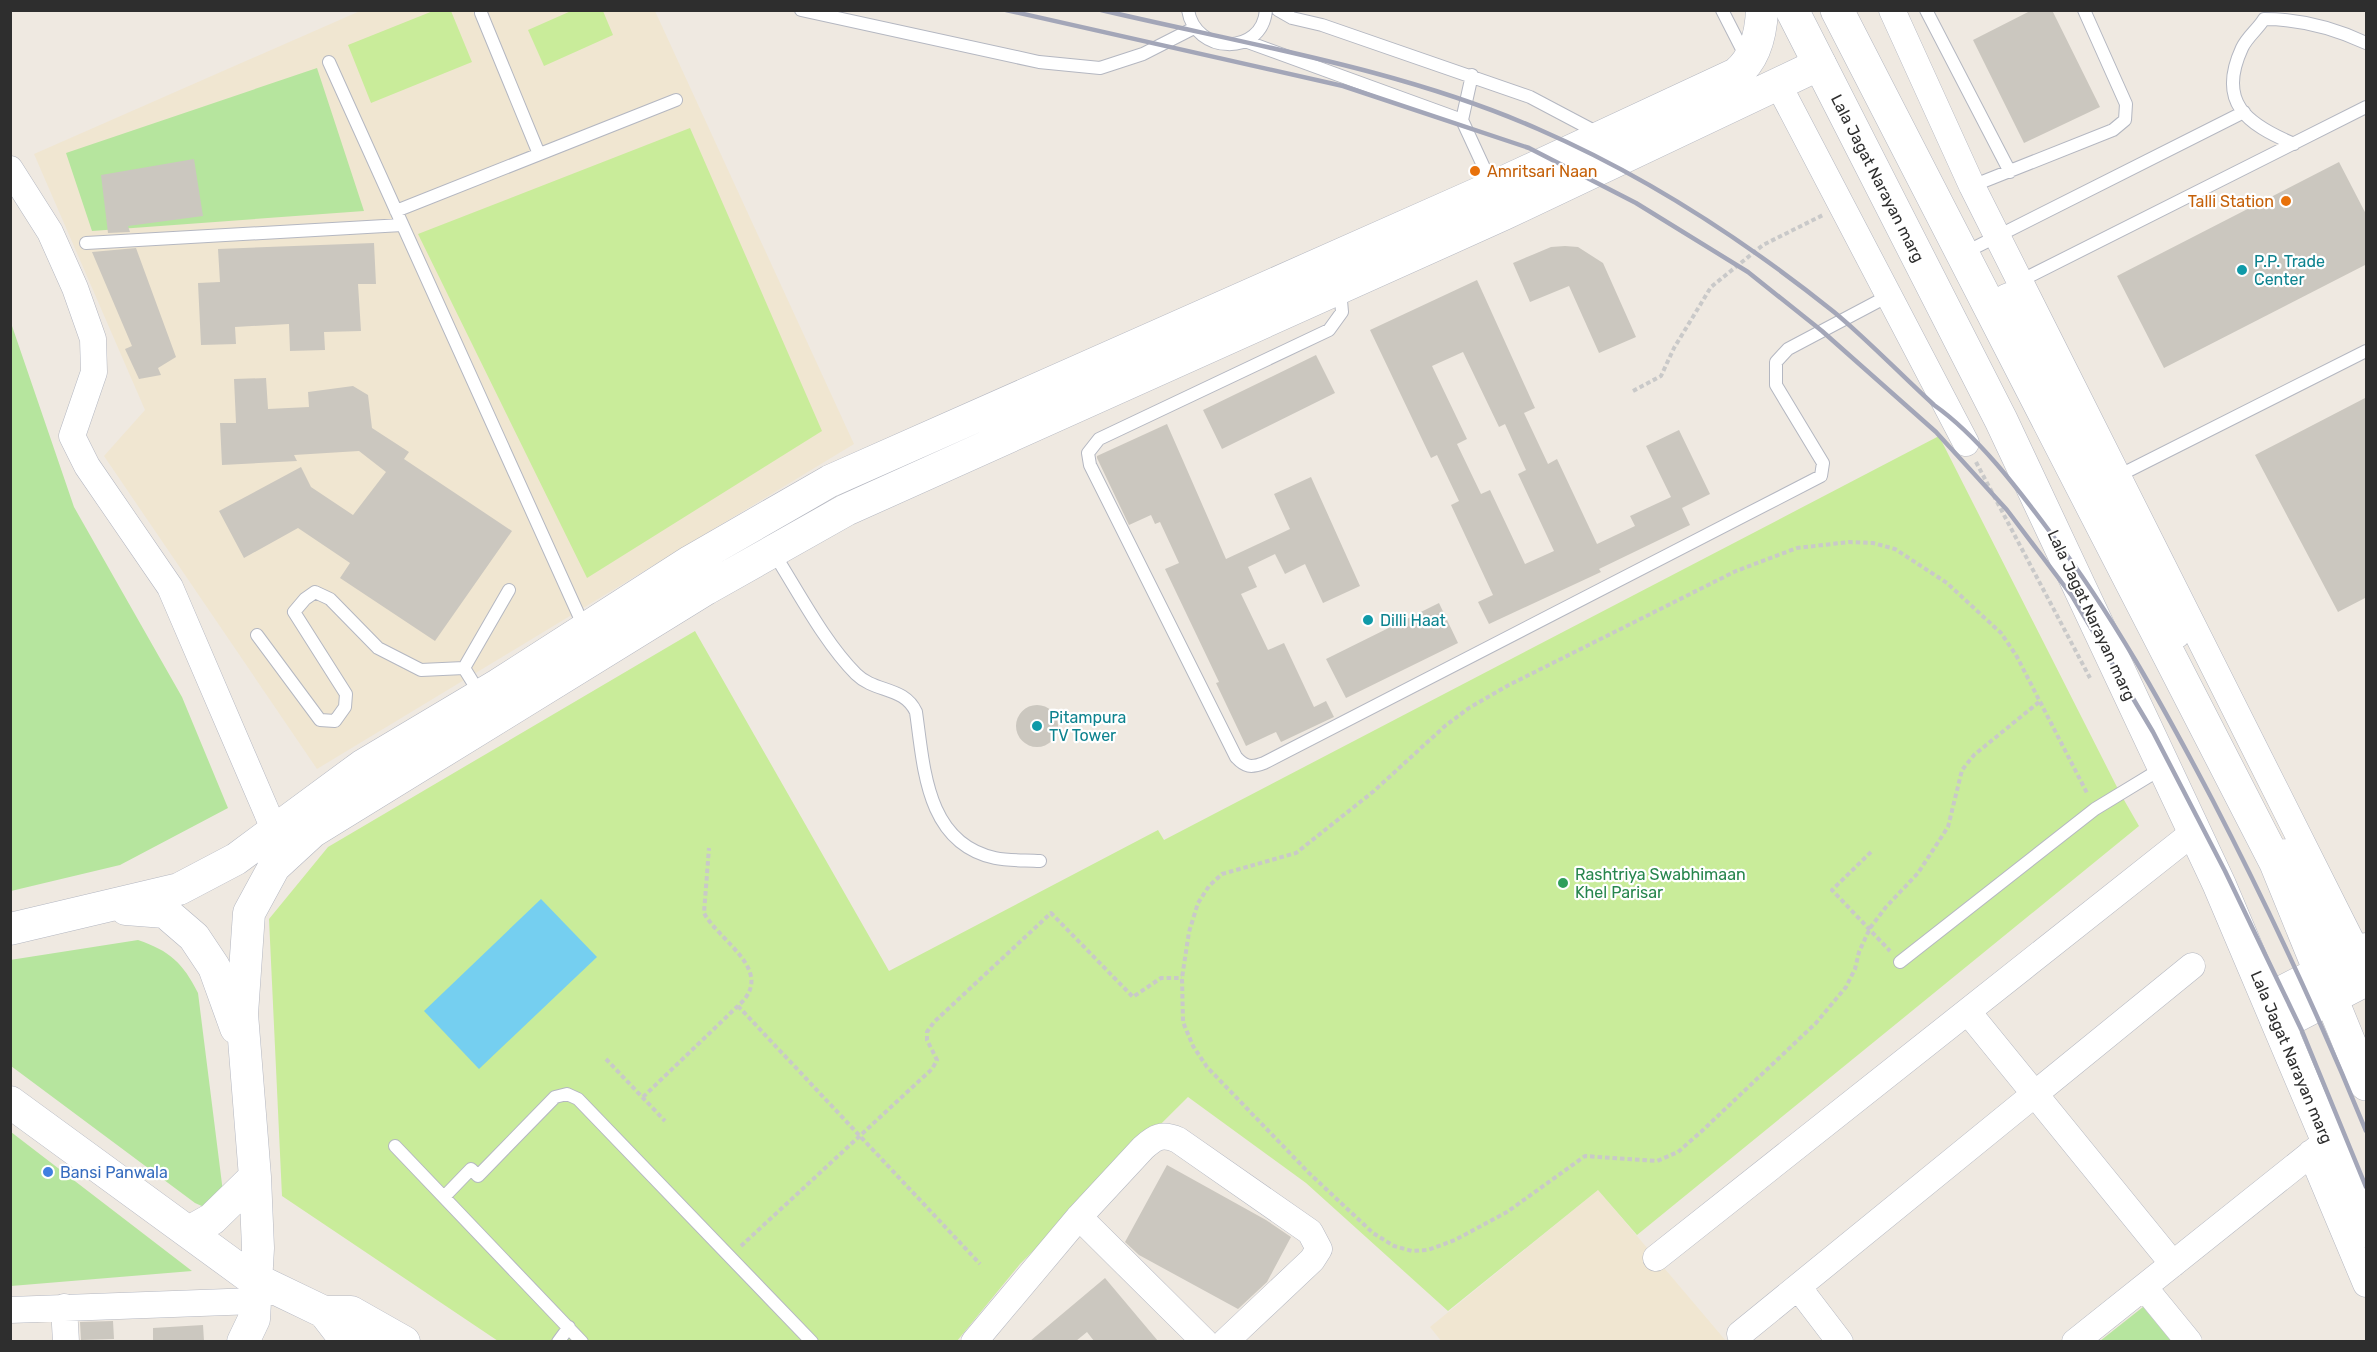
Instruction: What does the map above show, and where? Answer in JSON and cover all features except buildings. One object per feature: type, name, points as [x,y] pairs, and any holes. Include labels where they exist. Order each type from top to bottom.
[{"type":"main road","name":"Lala Jagat Narayan marg","points":[[1792,10],[2001,420],[2194,832],[2273,1012],[2320,1147],[2367,1231]]},
{"type":"main road","points":[[1837,10],[2276,863],[2350,969],[2367,1084]]},
{"type":"main road","points":[[2094,618],[2137,593]]},
{"type":"street","points":[[254,1316],[258,1248],[255,1177],[242,1014],[249,913],[274,867],[312,832],[585,630],[691,561],[846,510],[1340,287],[1499,200],[1601,135],[1736,74],[1749,63],[1762,24],[1762,10]]},
{"type":"street","points":[[1892,10],[1972,186],[2118,476],[2350,969]]},
{"type":"street","points":[[10,929],[95,907],[179,889],[236,859],[362,766],[706,589],[830,481],[1003,403],[1499,200],[1778,84],[1820,64]]},
{"type":"street","points":[[1778,84],[1966,443]]},
{"type":"street","points":[[10,169],[50,232],[75,288],[93,339],[94,372],[72,436],[87,466],[170,587],[274,829]]},
{"type":"street","points":[[2022,286],[2006,297],[2350,969]]},
{"type":"street","points":[[1003,403],[1016,432]]},
{"type":"street","points":[[1656,1258],[2194,832]]},
{"type":"street","points":[[95,907],[165,912],[194,937],[214,967],[245,1052]]},
{"type":"street","points":[[1740,1334],[2192,966]]},
{"type":"street","points":[[2273,1012],[2350,969]]},
{"type":"street","points":[[1968,1012],[2174,1264]]},
{"type":"street","points":[[10,1102],[247,1275],[254,1316]]},
{"type":"street","points":[[974,1341],[1079,1217],[1153,1138],[1168,1136],[1178,1140],[1310,1232],[1319,1249],[1317,1255],[1225,1341]]},
{"type":"street","points":[[2075,1341],[2320,1147],[2367,1284]]},
{"type":"street","points":[[189,1232],[212,1219],[255,1177]]},
{"type":"street","points":[[1079,1217],[1205,1341]]},
{"type":"street","points":[[1797,1287],[1840,1341]]},
{"type":"street","points":[[2144,1287],[2189,1341]]},
{"type":"street","points":[[64,1307],[66,1341]]},
{"type":"street","points":[[10,1310],[64,1307],[254,1316],[351,1312],[404,1341]]},
{"type":"street","points":[[324,1312],[341,1334],[354,1341]]},
{"type":"lane","points":[[801,10],[1039,62],[1100,68],[1143,54],[1194,28]]},
{"type":"lane","points":[[1188,10],[1194,28],[1202,37],[1223,45],[1245,41],[1462,120]]},
{"type":"lane","points":[[1245,41],[1261,26],[1266,10]]},
{"type":"lane","points":[[1278,10],[1292,18],[1322,25],[1473,75],[1530,97],[1601,135]]},
{"type":"lane","points":[[1722,10],[1749,63]]},
{"type":"lane","points":[[1926,10],[2010,172]]},
{"type":"lane","points":[[1972,186],[2113,130],[2125,120],[2126,104],[2085,10]]},
{"type":"lane","points":[[482,13],[539,154]]},
{"type":"lane","points":[[2294,144],[2266,133],[2244,112],[2233,97],[2232,76],[2243,46],[2262,14],[2341,31],[2367,42]]},
{"type":"lane","points":[[328,62],[585,630]]},
{"type":"lane","points":[[1473,75],[1462,120],[1499,200]]},
{"type":"lane","points":[[396,211],[676,100]]},
{"type":"lane","points":[[1984,296],[2022,286],[2367,107]]},
{"type":"lane","points":[[1962,254],[1997,234],[2244,112]]},
{"type":"lane","points":[[86,243],[402,225]]},
{"type":"lane","points":[[1340,287],[1342,312],[1329,330],[1099,439],[1088,453],[1090,465],[1231,747],[1244,765],[1254,767],[1821,476],[1823,463],[1776,385],[1776,362],[1788,349],[1890,295]]},
{"type":"lane","points":[[2118,476],[2367,351]]},
{"type":"lane","points":[[765,537],[844,662],[870,684],[902,694],[913,704],[928,793],[948,830],[968,848],[994,858],[1040,861]]},
{"type":"lane","points":[[464,668],[509,591]]},
{"type":"lane","points":[[257,635],[320,720],[335,721],[345,707],[346,694],[294,612],[304,599],[315,592],[330,599],[378,648],[421,670],[464,668],[498,696]]},
{"type":"lane","points":[[1900,962],[2095,809],[2164,767]]},
{"type":"lane","points":[[444,1197],[471,1169],[478,1176],[555,1097],[567,1094],[578,1099],[587,1107],[812,1341]]},
{"type":"lane","points":[[395,1146],[582,1341]]},
{"type":"lane","points":[[558,1341],[569,1327]]},
{"type":"path","points":[[1633,391],[1661,376],[1674,348],[1711,287],[1763,245],[1842,205]]},
{"type":"path","points":[[1966,443],[2093,684]]},
{"type":"path","points":[[2039,702],[1974,755],[1962,770],[1948,827],[1918,873],[1870,928],[1858,952],[1855,969],[1846,987],[1816,1023],[1678,1152],[1657,1161],[1585,1156],[1507,1212],[1455,1240],[1428,1250],[1412,1251],[1394,1246],[1373,1233],[1309,1173],[1208,1068],[1192,1046],[1183,1022],[1182,978],[1189,932],[1198,903],[1209,886],[1222,874],[1296,853],[1374,791],[1468,708],[1507,686],[1736,571],[1797,548],[1849,542],[1873,543],[1903,555],[1947,583],[2001,633],[2016,655],[2095,809]]},
{"type":"path","points":[[643,1097],[749,995],[753,976],[747,964],[704,913],[709,848]]},
{"type":"path","points":[[1871,852],[1832,890],[1900,962]]},
{"type":"path","points":[[729,1257],[932,1069],[938,1060],[927,1040],[927,1032],[934,1022],[1051,913],[1133,998],[1161,978],[1182,978]]},
{"type":"path","points":[[738,1006],[980,1264]]},
{"type":"path","points":[[606,1059],[665,1121]]},
{"type":"shaded area","points":[[360,11],[655,11],[854,444],[317,769],[104,456],[145,410],[34,154]]},
{"type":"shaded area","points":[[1598,1190],[1726,1341],[1442,1342],[1430,1327]]},
{"type":"green space","points":[[433,11],[451,11],[472,62],[371,103],[348,45]]},
{"type":"green space","points":[[571,11],[603,11],[613,35],[544,66],[528,30]]},
{"type":"green space","points":[[317,68],[364,211],[92,231],[66,153]]},
{"type":"green space","points":[[690,128],[822,431],[587,578],[418,234]]},
{"type":"green space","points":[[11,323],[74,507],[182,697],[228,808],[120,865],[11,891]]},
{"type":"green space","name":"Rashtriya Swabhimaan Khel Parisar","points":[[1939,436],[2120,793],[2139,826],[1637,1235],[1598,1190],[1448,1311],[1306,1183],[1188,1097],[1020,1264],[957,1341],[498,1341],[282,1196],[269,919],[328,847],[695,631],[889,971],[1158,830],[1164,840]]},
{"type":"green space","points":[[138,940],[159,949],[174,959],[187,974],[198,993],[224,1200],[213,1211],[195,1203],[11,1066],[10,960]]},
{"type":"green space","points":[[11,1132],[192,1271],[11,1286]]},
{"type":"green space","points":[[2143,1307],[2171,1341],[2100,1341]]},
{"type":"water","points":[[541,899],[597,957],[479,1069],[424,1011]]},
{"type":"railway","points":[[1006,10],[1343,86],[1529,148],[1636,203],[1748,272],[1822,331],[1936,432],[2007,510],[2072,596],[2153,732],[2225,871],[2302,1031],[2366,1187]]},
{"type":"railway","points":[[1101,10],[1378,74],[1486,108],[1538,129],[1616,167],[1692,211],[1800,285],[1847,323],[1982,447],[2025,498],[2073,563],[2116,628],[2194,764],[2233,840],[2312,1005],[2366,1131]]},
{"type":"place","name":"Amritsari Naan","points":[[1475,171]]},
{"type":"place","name":"Talli Station","points":[[2286,201]]},
{"type":"place","name":"P.P. Trade Center","points":[[2242,270]]},
{"type":"place","name":"Dilli Haat","points":[[1368,620]]},
{"type":"place","name":"Pitampura TV Tower","points":[[1037,726]]},
{"type":"place","name":"Rashtriya Swabhimaan Khel Parisar","points":[[1563,883]]},
{"type":"place","name":"Bansi Panwala","points":[[48,1172]]}]
